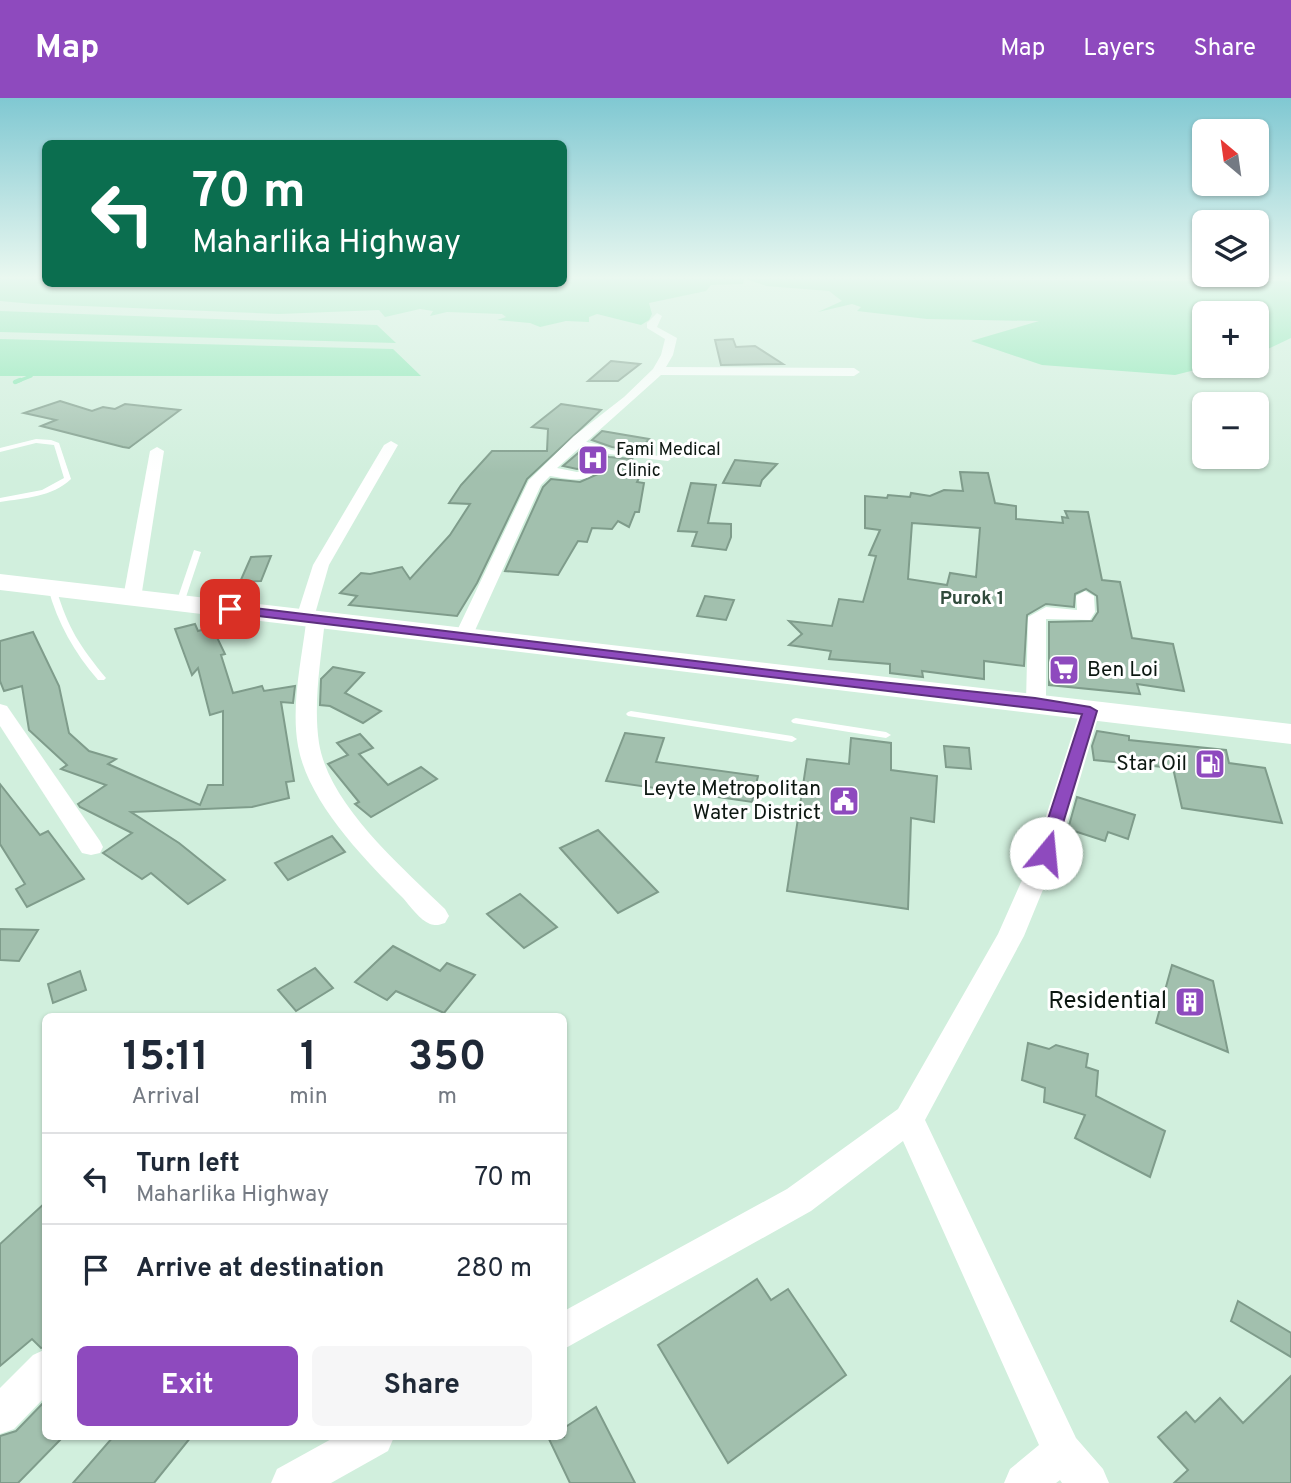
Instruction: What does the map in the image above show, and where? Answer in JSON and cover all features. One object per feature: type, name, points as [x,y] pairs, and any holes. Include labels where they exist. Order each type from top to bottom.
[{"type":"main road","points":[[0,582],[1291,734]]},
{"type":"street","points":[[463,637],[534,483],[658,371],[671,344]]},
{"type":"street","points":[[658,371],[854,372]]},
{"type":"street","points":[[391,444],[321,565],[310,619],[309,746],[314,769],[352,826],[404,885],[436,916]]},
{"type":"street","points":[[132,598],[158,451]]},
{"type":"street","points":[[547,471],[578,475],[588,473]]},
{"type":"street","points":[[1035,702],[1037,617],[1046,612],[1084,616],[1085,596]]},
{"type":"street","points":[[0,710],[91,847]]},
{"type":"street","points":[[567,1329],[799,1200],[909,1119],[1011,936],[1046,853],[1090,711]]},
{"type":"street","points":[[909,1119],[1062,1452],[1089,1483]]},
{"type":"street","points":[[0,1415],[42,1372]]},
{"type":"street","points":[[291,1483],[369,1440]]},
{"type":"street","points":[[1024,1483],[1062,1452]]},
{"type":"lane","points":[[0,450],[35,441],[54,442],[68,479],[61,486],[47,491],[0,500]]},
{"type":"lane","points":[[577,442],[599,446],[609,453],[668,459]]},
{"type":"lane","points":[[180,603],[197,552]]},
{"type":"lane","points":[[52,588],[59,614],[75,649],[101,678]]},
{"type":"lane","points":[[631,715],[792,739]]},
{"type":"lane","points":[[796,721],[886,735]]},
{"type":"shaded area","points":[[0,344],[182,344],[393,349],[421,376],[0,376]]},
{"type":"shaded area","points":[[979,344],[1192,344],[1192,371],[1175,375],[1042,365]]},
{"type":"building","points":[[716,344],[735,344],[736,347],[755,346],[783,364],[721,365]]},
{"type":"building","points":[[611,361],[640,364],[618,381],[588,381]]},
{"type":"building","points":[[60,401],[92,411],[103,407],[115,409],[125,404],[180,410],[129,448],[41,426],[56,420],[24,413]]},
{"type":"building","points":[[561,404],[601,410],[527,479],[477,583],[457,616],[349,605],[357,596],[340,593],[361,573],[370,574],[402,567],[410,579],[450,535],[470,504],[449,503],[461,485],[492,451],[547,451],[548,429],[532,427]]},
{"type":"building","points":[[602,431],[649,439],[639,451],[612,447],[592,440]]},
{"type":"building","points":[[584,448],[609,457],[632,459],[622,473],[641,474],[637,482],[644,483],[639,512],[635,512],[629,527],[618,521],[612,529],[592,528],[587,542],[578,541],[558,575],[505,571],[543,487],[551,479],[580,482],[598,474],[589,467],[577,469],[563,466]]},
{"type":"building","points":[[735,460],[777,464],[760,486],[723,483]]},
{"type":"building","points":[[960,472],[988,473],[995,503],[1016,506],[1016,519],[1063,523],[1062,517],[1068,518],[1065,511],[1088,512],[1102,580],[1120,582],[1132,638],[1173,644],[1184,691],[1137,684],[1140,694],[1049,685],[1049,622],[1092,621],[1098,612],[1097,596],[1086,589],[1075,594],[1074,607],[1046,604],[1027,615],[1024,666],[984,661],[984,679],[922,671],[923,677],[890,673],[890,664],[829,659],[831,651],[789,645],[802,634],[789,621],[832,626],[839,599],[863,602],[876,556],[869,555],[880,530],[865,528],[865,496],[910,497],[911,493],[930,496],[944,490],[963,491]],"holes":[[[912,523],[980,528],[976,577],[950,573],[947,585],[908,579]]]},
{"type":"building","points":[[691,483],[716,485],[708,523],[731,524],[731,537],[726,550],[692,546],[697,532],[678,531]]},
{"type":"building","points":[[271,556],[261,581],[240,582],[251,557]]},
{"type":"building","points":[[705,596],[734,600],[726,620],[697,616]]},
{"type":"building","points":[[195,624],[198,631],[212,627],[225,654],[221,655],[233,693],[262,686],[264,691],[295,686],[293,703],[281,702],[294,781],[286,782],[289,798],[252,807],[131,812],[179,843],[225,880],[188,904],[151,873],[142,879],[103,853],[132,833],[80,807],[78,804],[106,785],[61,769],[67,765],[29,730],[22,686],[4,691],[0,681],[0,641],[33,632],[59,686],[69,733],[89,751],[116,759],[108,764],[200,805],[208,785],[223,785],[223,711],[210,715],[198,668],[192,675],[175,629]]},
{"type":"building","points":[[333,667],[364,673],[345,693],[381,711],[363,723],[330,706],[320,705],[321,679]]},
{"type":"building","points":[[1097,731],[1129,736],[1129,740],[1226,750],[1229,763],[1265,768],[1282,823],[1182,808],[1173,768],[1094,760],[1092,746]]},
{"type":"building","name":"Leyte Metropolitan Water District","points":[[625,733],[664,738],[656,762],[758,776],[752,802],[606,781]]},
{"type":"building","points":[[360,734],[373,748],[359,754],[388,785],[421,767],[437,779],[371,817],[355,804],[359,802],[328,764],[348,755],[337,743]]},
{"type":"building","points":[[851,738],[891,743],[891,770],[937,776],[934,822],[911,818],[908,909],[787,891],[807,759],[849,764]]},
{"type":"building","points":[[944,746],[969,748],[971,769],[946,767]]},
{"type":"building","points":[[0,784],[40,835],[48,831],[84,879],[27,907],[16,889],[25,884],[0,844]]},
{"type":"building","points":[[1077,797],[1135,815],[1128,839],[1108,832],[1105,841],[1068,829]]},
{"type":"building","points":[[598,830],[658,892],[618,913],[560,848]]},
{"type":"building","points":[[332,836],[345,852],[288,880],[275,863]]},
{"type":"building","points":[[520,894],[557,927],[524,948],[487,914]]},
{"type":"building","points":[[0,929],[38,930],[19,961],[0,960]]},
{"type":"building","points":[[393,946],[440,971],[447,963],[475,975],[444,1013],[396,991],[387,1000],[355,982]]},
{"type":"building","name":"Residential","points":[[1172,965],[1213,981],[1228,1052],[1156,1023]]},
{"type":"building","points":[[315,968],[333,988],[296,1011],[278,990]]},
{"type":"building","points":[[80,971],[86,990],[53,1003],[48,984]]},
{"type":"building","points":[[1028,1043],[1049,1049],[1056,1045],[1088,1054],[1086,1067],[1098,1071],[1096,1096],[1165,1131],[1150,1177],[1075,1138],[1085,1115],[1044,1102],[1045,1088],[1022,1080]]},
{"type":"building","points":[[42,1206],[42,1348],[32,1339],[0,1366],[0,1244]]},
{"type":"building","points":[[757,1279],[771,1300],[788,1289],[846,1375],[728,1463],[658,1345]]},
{"type":"building","points":[[1238,1301],[1291,1333],[1291,1357],[1231,1321]]},
{"type":"building","points":[[1291,1376],[1291,1483],[1174,1483],[1188,1470],[1158,1437],[1186,1412],[1195,1422],[1220,1398],[1243,1423]]},
{"type":"building","points":[[42,1404],[42,1440],[60,1440],[18,1483],[0,1483],[0,1436],[16,1431]]},
{"type":"building","points":[[596,1407],[635,1483],[570,1483],[549,1440],[567,1440],[567,1426]]},
{"type":"building","points":[[110,1440],[189,1440],[154,1483],[73,1483]]},
{"type":"waterway","points":[[16,382],[31,376]]},
{"type":"waterway","points":[[15,382],[20,380]]},
{"type":"place","name":"Fami Medical Clinic","points":[[593,460]]},
{"type":"place","name":"Ben Loi","points":[[1064,670]]},
{"type":"place","name":"Star Oil","points":[[1210,764]]},
{"type":"place","name":"Leyte Metropolitan Water District","points":[[844,801]]},
{"type":"place","name":"Residential","points":[[1190,1002]]},
{"type":"district","name":"Purok 1","points":[[972,599]]},
{"type":"route","points":[[230,609],[804,678],[1035,702],[1090,711],[1046,853]]}]
